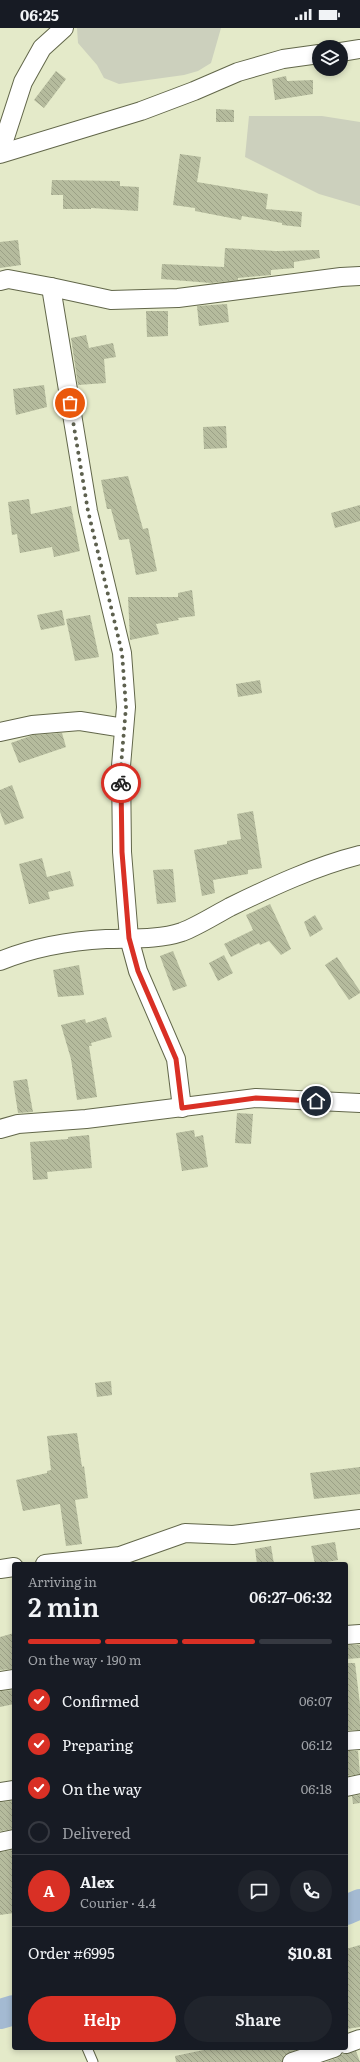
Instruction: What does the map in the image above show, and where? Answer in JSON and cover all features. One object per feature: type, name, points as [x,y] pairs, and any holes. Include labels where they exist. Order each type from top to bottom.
[{"type":"street","points":[[0,153],[23,82],[42,48],[64,28]]},
{"type":"street","points":[[348,51],[360,49]]},
{"type":"street","points":[[0,153],[141,111],[194,91],[238,72],[283,59],[312,55]]},
{"type":"street","points":[[0,281],[8,279],[51,286],[111,300],[119,300],[178,298],[341,277],[360,276]]},
{"type":"street","points":[[51,286],[88,511],[122,653],[126,707],[121,766],[122,852],[129,938],[138,971],[176,1059],[182,1108]]},
{"type":"street","points":[[0,732],[32,725],[80,721],[124,728]]},
{"type":"street","points":[[0,961],[20,953],[78,941],[158,936],[182,932],[241,902],[290,880],[360,855]]},
{"type":"street","points":[[0,1129],[18,1124],[86,1119],[256,1098],[360,1103]]},
{"type":"street","points":[[64,1562],[120,1556],[185,1533],[233,1535],[360,1519]]},
{"type":"street","points":[[0,1569],[12,1568]]},
{"type":"street","points":[[348,1635],[360,1634]]},
{"type":"street","points":[[0,1681],[12,1679]]},
{"type":"street","points":[[348,1741],[360,1740]]},
{"type":"street","points":[[348,1787],[360,1784]]},
{"type":"street","points":[[0,1792],[12,1790]]},
{"type":"street","points":[[0,1842],[12,1839]]},
{"type":"street","points":[[348,2043],[360,2039]]},
{"type":"street","points":[[292,2062],[328,2050]]},
{"type":"lane","points":[[88,2050],[93,2062]]},
{"type":"green space","points":[[77,28],[221,28],[211,63],[198,71],[184,75],[119,84],[104,78],[97,65],[78,43]]},
{"type":"green space","points":[[249,116],[322,116],[360,122],[360,206],[319,194],[245,157]]},
{"type":"building","points":[[56,71],[66,79],[44,108],[34,100]]},
{"type":"building","points":[[286,76],[287,81],[313,80],[313,94],[275,100],[272,79]]},
{"type":"building","points":[[216,109],[234,110],[234,122],[216,122]]},
{"type":"building","points":[[180,154],[201,157],[197,182],[268,194],[266,209],[302,212],[301,227],[282,225],[282,223],[242,216],[241,220],[195,211],[195,208],[173,205]]},
{"type":"building","points":[[52,180],[120,181],[120,186],[139,187],[138,211],[91,208],[63,209],[63,195],[51,195]]},
{"type":"building","points":[[18,240],[21,265],[0,268],[0,242]]},
{"type":"building","points":[[225,248],[276,251],[319,250],[320,258],[294,262],[294,268],[271,270],[271,275],[238,278],[238,280],[211,283],[161,279],[162,264],[224,267]]},
{"type":"building","points":[[227,304],[229,322],[199,326],[197,306]]},
{"type":"building","points":[[146,311],[168,311],[168,336],[147,337]]},
{"type":"building","points":[[86,335],[89,348],[113,343],[116,357],[104,359],[106,383],[78,385],[71,338]]},
{"type":"building","points":[[44,385],[47,407],[16,415],[13,389]]},
{"type":"building","points":[[226,426],[227,448],[204,449],[203,427]]},
{"type":"building","points":[[128,476],[143,529],[148,528],[157,571],[136,575],[129,539],[119,540],[111,509],[107,509],[101,480]]},
{"type":"building","points":[[29,499],[31,514],[71,506],[80,551],[54,557],[52,547],[20,553],[17,534],[12,535],[8,502]]},
{"type":"building","points":[[360,505],[360,521],[335,528],[331,513]]},
{"type":"building","points":[[192,590],[195,616],[178,618],[179,620],[156,624],[159,634],[130,640],[128,597],[178,597],[178,593]]},
{"type":"building","points":[[62,610],[65,625],[41,630],[37,615]]},
{"type":"building","points":[[90,615],[99,657],[75,661],[66,619]]},
{"type":"building","points":[[260,680],[262,693],[238,697],[236,684]]},
{"type":"building","points":[[62,733],[66,747],[19,763],[11,743],[33,735]]},
{"type":"building","points":[[12,785],[24,818],[5,825],[0,812],[0,790]]},
{"type":"building","points":[[253,811],[262,868],[248,870],[248,874],[213,880],[215,893],[202,896],[194,850],[227,844],[227,841],[241,839],[237,814]]},
{"type":"building","points":[[42,858],[47,877],[70,871],[74,886],[48,892],[50,899],[29,904],[19,864]]},
{"type":"building","points":[[173,869],[176,902],[157,904],[153,870]]},
{"type":"building","points":[[270,904],[291,949],[281,955],[269,941],[260,945],[259,943],[231,957],[224,944],[253,930],[246,915]]},
{"type":"building","points":[[315,915],[323,929],[310,937],[304,922]]},
{"type":"building","points":[[173,951],[187,986],[173,991],[160,956]]},
{"type":"building","points":[[224,955],[233,973],[218,981],[209,963]]},
{"type":"building","points":[[337,957],[360,991],[360,993],[349,1000],[325,965]]},
{"type":"building","points":[[79,965],[84,995],[58,997],[53,970]]},
{"type":"building","points":[[106,1017],[112,1037],[91,1043],[92,1046],[89,1046],[97,1097],[77,1100],[71,1059],[61,1025],[85,1019],[86,1023]]},
{"type":"building","points":[[27,1079],[33,1112],[18,1113],[13,1081]]},
{"type":"building","points":[[237,1113],[253,1114],[251,1144],[235,1143]]},
{"type":"building","points":[[194,1130],[195,1137],[203,1135],[208,1167],[182,1171],[176,1133]]},
{"type":"building","points":[[89,1135],[92,1168],[47,1172],[48,1179],[33,1180],[30,1142],[68,1139],[68,1137]]},
{"type":"building","points":[[111,1381],[112,1395],[97,1397],[95,1383]]},
{"type":"building","points":[[77,1433],[82,1467],[84,1466],[88,1498],[75,1500],[82,1544],[66,1546],[60,1504],[23,1511],[16,1480],[47,1473],[47,1471],[51,1470],[47,1436]]},
{"type":"building","points":[[360,1467],[360,1494],[314,1499],[310,1473]]},
{"type":"building","points":[[335,1542],[338,1560],[315,1562],[311,1546]]},
{"type":"building","points":[[271,1546],[274,1562],[257,1562],[255,1549]]},
{"type":"building","points":[[12,1634],[12,1669],[0,1670],[0,1637]]},
{"type":"building","points":[[348,1645],[360,1645],[360,1658],[348,1659]]},
{"type":"building","points":[[348,1663],[355,1663],[360,1705],[360,1730],[348,1730]]},
{"type":"building","points":[[12,1690],[12,1704],[0,1707],[0,1691]]},
{"type":"building","points":[[348,1751],[358,1751],[360,1774],[348,1776]]},
{"type":"building","points":[[360,1795],[360,1803],[353,1804],[352,1796]]},
{"type":"building","points":[[12,1801],[12,1829],[0,1831],[0,1802]]},
{"type":"building","points":[[12,1850],[12,1913],[0,1915],[0,1852]]},
{"type":"building","points":[[360,1945],[360,2027],[348,2029],[348,1948]]},
{"type":"building","points":[[204,2050],[296,2050],[284,2055],[282,2062],[176,2062],[175,2056]]},
{"type":"building","points":[[356,2051],[360,2062],[325,2062],[337,2058],[343,2054]]},
{"type":"waterway","points":[[348,1909],[360,1904]]},
{"type":"waterway","points":[[0,2014],[12,2011]]},
{"type":"way so far","points":[[70,403],[88,511],[122,653],[126,707],[121,783]]},
{"type":"route","points":[[121,783],[123,817],[122,852],[129,938],[138,971],[154,1004],[176,1059],[182,1108],[256,1098],[316,1101]]}]
